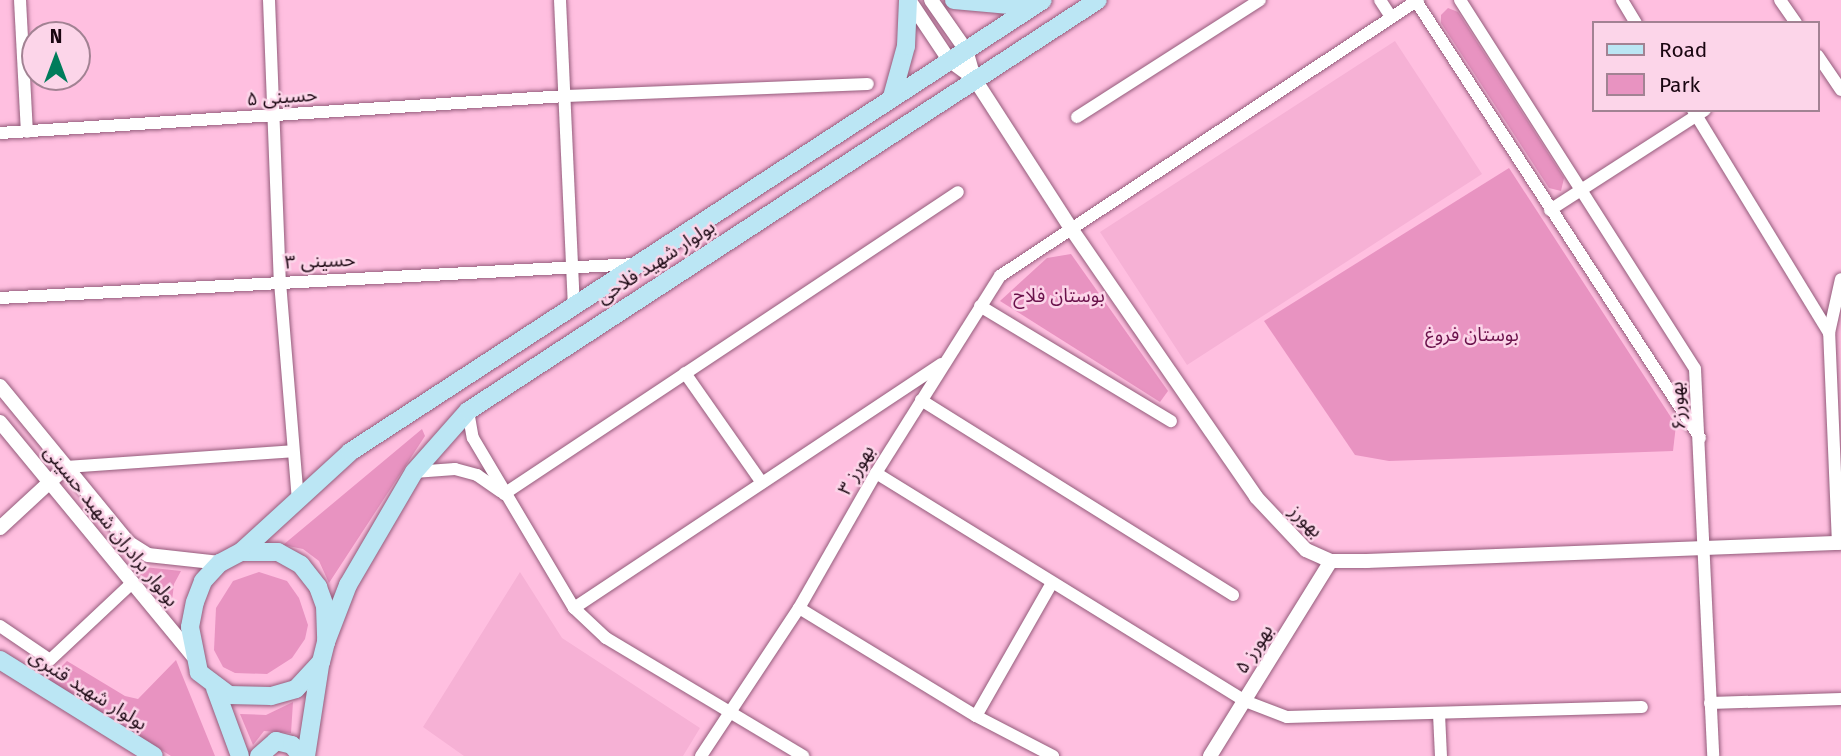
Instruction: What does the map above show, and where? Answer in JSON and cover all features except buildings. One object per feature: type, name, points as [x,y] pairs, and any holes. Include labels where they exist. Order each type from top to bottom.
[{"type":"main road","points":[[892,97],[906,46],[909,0]]},
{"type":"main road","points":[[954,0],[1037,4]]},
{"type":"main road","name":"بولوار شهید فلاحی","points":[[326,642],[348,585],[414,472],[468,411],[974,78],[1098,0]]},
{"type":"main road","name":"بولوار شهید فلاحی","points":[[241,552],[350,452],[1037,4]]},
{"type":"main road","points":[[304,756],[326,642],[325,606],[301,565],[278,552],[241,552],[220,563],[203,581],[195,602],[192,655],[199,672],[215,688],[229,695],[271,695],[296,689],[321,662]]},
{"type":"main road","name":"بولوار شهید قنبری","points":[[0,660],[154,756]]},
{"type":"main road","points":[[215,688],[240,756]]},
{"type":"main road","points":[[259,756],[276,741],[292,745],[304,756]]},
{"type":"street","points":[[20,0],[27,132]]},
{"type":"street","points":[[269,0],[276,117],[280,282],[298,499]]},
{"type":"street","points":[[560,0],[574,306]]},
{"type":"street","points":[[909,0],[949,60],[974,78]]},
{"type":"street","points":[[932,0],[966,50],[974,78]]},
{"type":"street","points":[[1077,117],[1260,0]]},
{"type":"street","points":[[1380,0],[1391,17]]},
{"type":"street","name":"بهورز۶","points":[[1460,0],[1695,369],[1700,439]]},
{"type":"street","points":[[1622,0],[1635,21]]},
{"type":"street","points":[[1780,0],[1795,21]]},
{"type":"street","name":"بهورز ۳","points":[[701,756],[799,608],[920,400],[1000,276],[1070,227],[1417,1]]},
{"type":"street","name":"بهورز۶","points":[[1417,1],[1700,439]]},
{"type":"street","points":[[1820,60],[1841,90]]},
{"type":"street","name":"بهورز","points":[[974,78],[1070,227],[1256,497],[1306,550],[1331,561],[1704,551],[1840,543]]},
{"type":"street","name":"حسینی ۵","points":[[0,133],[566,96],[868,84]]},
{"type":"street","points":[[1550,210],[1698,112],[1829,333]]},
{"type":"street","points":[[504,494],[958,192]]},
{"type":"street","name":"حسینی ۳","points":[[0,298],[280,282],[571,270],[642,263]]},
{"type":"street","points":[[1840,543],[1829,333],[1841,279]]},
{"type":"street","points":[[980,306],[1171,421]]},
{"type":"street","points":[[574,608],[945,361]]},
{"type":"street","points":[[685,373],[762,483]]},
{"type":"street","name":"بولوار برادران شهید حسینی","points":[[0,386],[129,543],[149,555],[220,563]]},
{"type":"street","points":[[920,400],[1233,596]]},
{"type":"street","points":[[468,411],[473,438],[574,608],[606,638],[730,709],[803,756]]},
{"type":"street","name":"بولوار برادران شهید حسینی","points":[[0,422],[192,655]]},
{"type":"street","points":[[1700,439],[1713,756]]},
{"type":"street","points":[[0,528],[66,467],[292,451]]},
{"type":"street","points":[[414,472],[455,469],[477,475],[504,494]]},
{"type":"street","points":[[876,473],[1245,701],[1287,717],[1642,707]]},
{"type":"street","name":"بهورز ۵","points":[[1210,756],[1331,561]]},
{"type":"street","name":"بولوار شهید قنبری","points":[[0,626],[50,660],[132,583]]},
{"type":"street","points":[[976,716],[1052,583]]},
{"type":"street","points":[[799,608],[976,716],[1053,756]]},
{"type":"street","points":[[1710,704],[1841,699]]},
{"type":"street","points":[[1439,713],[1441,756]]},
{"type":"shaded area","points":[[1395,41],[1482,174],[1187,365],[1100,232]]},
{"type":"shaded area","points":[[520,572],[562,638],[700,728],[683,756],[464,756],[423,727]]},
{"type":"green space","points":[[1448,8],[1458,12],[1564,178],[1561,191],[1549,188],[1441,23],[1441,15]]},
{"type":"green space","name":"بوستان فروغ","points":[[1509,168],[1676,425],[1673,451],[1389,461],[1355,455],[1264,321]]},
{"type":"green space","name":"بوستان فلاح","points":[[1071,254],[1168,391],[1160,402],[1000,301],[1047,258]]},
{"type":"green space","points":[[422,429],[425,436],[329,583],[319,561],[303,549],[283,545]]},
{"type":"green space","points":[[144,567],[181,571],[174,584],[171,609],[138,572]]},
{"type":"green space","points":[[259,572],[287,581],[299,598],[308,625],[305,639],[292,658],[267,674],[235,673],[223,667],[214,650],[216,608],[233,581]]},
{"type":"green space","points":[[176,660],[215,756],[171,756],[48,680],[67,661],[125,696],[138,699]]},
{"type":"green space","points":[[293,702],[291,733],[264,731],[253,745],[240,714],[266,715]]}]
